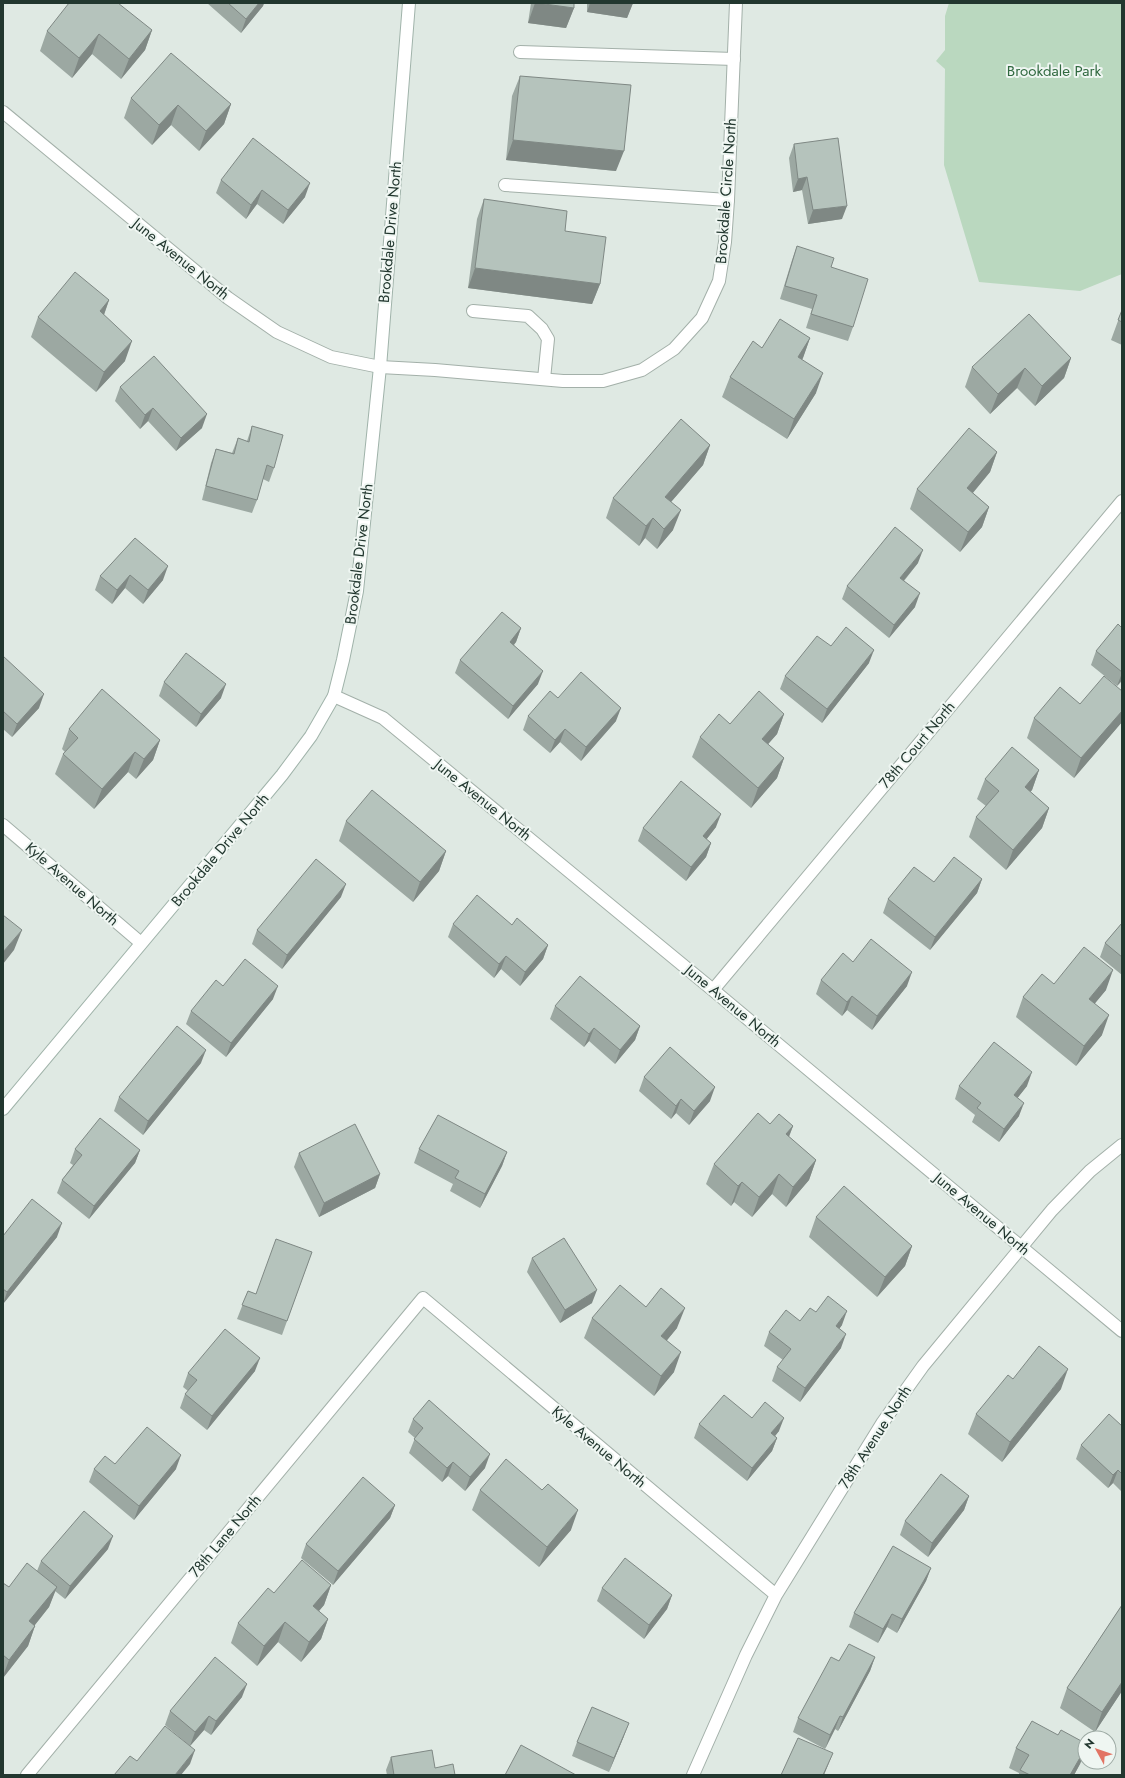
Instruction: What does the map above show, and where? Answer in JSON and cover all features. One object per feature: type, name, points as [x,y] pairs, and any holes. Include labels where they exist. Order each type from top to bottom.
[{"type":"street","name":"Brookdale Drive North","points":[[3,1109],[282,775],[312,736],[334,696],[357,591],[380,367],[409,3]]},
{"type":"street","name":"Brookdale Circle North","points":[[380,367],[435,370],[544,380],[603,381],[642,370],[674,349],[702,318],[719,281],[725,242],[728,200],[736,3]]},
{"type":"street","points":[[520,52],[734,59]]},
{"type":"street","name":"June Avenue North","points":[[3,112],[228,298],[277,332],[331,357],[380,367]]},
{"type":"street","points":[[505,185],[728,200]]},
{"type":"street","points":[[473,311],[528,316],[542,329],[548,340],[544,380]]},
{"type":"street","name":"78th Court North","points":[[713,990],[1122,501]]},
{"type":"street","name":"June Avenue North","points":[[334,696],[383,718],[713,990],[1122,1331]]},
{"type":"street","name":"Kyle Avenue North","points":[[3,824],[141,943]]},
{"type":"street","name":"78th Avenue North","points":[[693,1775],[746,1655],[776,1595],[887,1416],[923,1366],[1052,1210],[1090,1171],[1122,1145]]},
{"type":"street","name":"Kyle Avenue North","points":[[423,1298],[776,1595]]},
{"type":"street","name":"78th Lane North","points":[[27,1775],[423,1298]]},
{"type":"green space","name":"Brookdale Park","points":[[949,3],[1122,3],[1122,274],[1080,291],[979,282],[944,165],[945,69],[936,61],[945,50],[945,16]]},
{"type":"building","points":[[69,3],[118,3],[152,30],[129,59],[99,34],[79,58],[47,31]]},
{"type":"building","points":[[228,3],[259,3],[246,19]]},
{"type":"building","points":[[537,3],[574,3],[574,8]]},
{"type":"building","points":[[171,53],[231,104],[206,131],[178,105],[159,125],[131,98]]},
{"type":"building","points":[[520,76],[631,85],[624,151],[513,140]]},
{"type":"building","points":[[253,138],[310,183],[288,210],[262,190],[251,205],[221,180]]},
{"type":"building","points":[[838,138],[847,206],[813,210],[807,177],[798,179],[794,144]]},
{"type":"building","points":[[484,199],[567,211],[565,231],[606,237],[600,284],[475,268]]},
{"type":"building","points":[[797,246],[834,258],[831,267],[868,279],[853,327],[811,314],[817,295],[785,286]]},
{"type":"building","points":[[75,272],[109,300],[100,311],[132,341],[104,372],[38,317]]},
{"type":"building","points":[[1122,310],[1122,322],[1118,320]]},
{"type":"building","points":[[1029,314],[1071,358],[1042,386],[1025,368],[998,394],[972,367]]},
{"type":"building","points":[[780,319],[810,338],[798,357],[823,373],[794,419],[730,377],[753,341],[762,348]]},
{"type":"building","points":[[154,356],[207,414],[181,438],[153,408],[145,415],[120,387]]},
{"type":"building","points":[[681,419],[710,445],[665,497],[681,510],[664,529],[653,518],[646,526],[613,498]]},
{"type":"building","points":[[252,426],[283,435],[274,468],[267,465],[257,500],[206,486],[216,449],[234,454],[238,438],[249,442]]},
{"type":"building","points":[[969,428],[997,452],[967,488],[989,507],[968,532],[917,489]]},
{"type":"building","points":[[895,527],[923,550],[900,578],[920,593],[894,625],[847,586]]},
{"type":"building","points":[[135,538],[168,566],[148,590],[130,575],[117,590],[100,576]]},
{"type":"building","points":[[502,612],[521,628],[510,642],[543,671],[513,706],[460,660]]},
{"type":"building","points":[[1118,624],[1122,628],[1122,672],[1096,651]]},
{"type":"building","points":[[846,627],[874,650],[827,709],[785,676],[817,636],[831,646]]},
{"type":"building","points":[[186,653],[226,684],[201,714],[164,682]]},
{"type":"building","points":[[3,656],[44,694],[17,724],[3,711]]},
{"type":"building","points":[[581,672],[621,708],[586,747],[565,729],[555,740],[528,716],[550,691],[558,698]]},
{"type":"building","points":[[1104,676],[1122,691],[1122,711],[1081,758],[1034,718],[1060,687],[1080,704]]},
{"type":"building","points":[[102,689],[160,740],[144,759],[135,752],[102,789],[63,754],[78,738],[69,729]]},
{"type":"building","points":[[759,691],[784,714],[762,739],[784,758],[758,788],[700,737],[719,714],[730,724]]},
{"type":"building","points":[[1012,747],[1039,770],[1025,787],[1049,808],[1013,850],[976,817],[999,791],[985,779]]},
{"type":"building","points":[[681,781],[721,814],[703,836],[711,843],[691,867],[643,828]]},
{"type":"building","points":[[372,790],[446,851],[420,882],[346,821]]},
{"type":"building","points":[[954,857],[982,879],[935,937],[888,899],[914,867],[934,882]]},
{"type":"building","points":[[316,859],[346,884],[287,955],[257,930]]},
{"type":"building","points":[[477,895],[512,925],[517,918],[548,945],[525,972],[506,956],[499,964],[453,924]]},
{"type":"building","points":[[3,915],[22,930],[3,952]]},
{"type":"building","points":[[1122,923],[1122,957],[1105,943]]},
{"type":"building","points":[[871,939],[912,972],[877,1016],[852,996],[847,1002],[821,980],[843,953],[853,962]]},
{"type":"building","points":[[1084,947],[1113,970],[1089,999],[1109,1015],[1084,1046],[1023,997],[1042,974],[1054,984]]},
{"type":"building","points":[[245,959],[278,986],[231,1043],[191,1011],[216,980],[223,986]]},
{"type":"building","points":[[580,976],[640,1026],[620,1050],[594,1028],[589,1034],[555,1006]]},
{"type":"building","points":[[177,1026],[206,1050],[148,1121],[119,1097]]},
{"type":"building","points":[[994,1042],[1032,1072],[1014,1095],[1024,1103],[1004,1129],[977,1108],[981,1103],[959,1086]]},
{"type":"building","points":[[670,1047],[715,1087],[694,1111],[681,1099],[676,1106],[644,1077]]},
{"type":"building","points":[[758,1113],[770,1124],[779,1114],[793,1126],[786,1134],[816,1160],[793,1187],[779,1174],[759,1197],[742,1182],[738,1186],[714,1164]]},
{"type":"building","points":[[438,1115],[507,1152],[485,1194],[455,1178],[459,1171],[419,1149]]},
{"type":"building","points":[[100,1118],[140,1150],[94,1206],[62,1180],[82,1155],[75,1149]]},
{"type":"building","points":[[355,1124],[380,1174],[324,1203],[299,1153]]},
{"type":"building","points":[[844,1186],[912,1246],[885,1277],[816,1217]]},
{"type":"building","points":[[32,1199],[62,1223],[7,1292],[3,1289],[3,1236]]},
{"type":"building","points":[[564,1238],[597,1290],[565,1310],[532,1258]]},
{"type":"building","points":[[276,1239],[312,1252],[287,1321],[242,1305],[248,1291],[256,1294]]},
{"type":"building","points":[[620,1285],[646,1307],[661,1288],[685,1308],[661,1336],[681,1352],[661,1376],[592,1318]]},
{"type":"building","points":[[828,1296],[847,1311],[836,1326],[846,1334],[805,1388],[777,1367],[791,1349],[769,1332],[786,1310],[800,1321],[810,1308],[816,1312]]},
{"type":"building","points":[[225,1329],[260,1358],[212,1416],[185,1394],[197,1380],[188,1373]]},
{"type":"building","points":[[1039,1346],[1068,1369],[1010,1442],[976,1414],[1008,1375],[1013,1379]]},
{"type":"building","points":[[724,1395],[752,1418],[765,1402],[784,1418],[771,1433],[777,1438],[752,1468],[699,1424]]},
{"type":"building","points":[[429,1400],[490,1454],[470,1477],[453,1462],[447,1468],[414,1439],[423,1428],[413,1419]]},
{"type":"building","points":[[1109,1414],[1122,1426],[1122,1474],[1118,1470],[1113,1475],[1081,1445]]},
{"type":"building","points":[[147,1427],[181,1455],[139,1506],[94,1469],[105,1456],[115,1464]]},
{"type":"building","points":[[506,1459],[542,1490],[548,1484],[578,1510],[547,1547],[480,1490]]},
{"type":"building","points":[[941,1474],[969,1496],[932,1543],[905,1521]]},
{"type":"building","points":[[363,1477],[395,1505],[338,1571],[306,1544]]},
{"type":"building","points":[[84,1511],[113,1536],[70,1586],[41,1561]]},
{"type":"building","points":[[893,1546],[931,1568],[902,1619],[892,1614],[883,1629],[854,1613]]},
{"type":"building","points":[[625,1558],[672,1595],[649,1625],[602,1588]]},
{"type":"building","points":[[302,1560],[331,1585],[313,1606],[328,1619],[309,1642],[285,1622],[264,1646],[238,1623],[268,1588],[274,1593]]},
{"type":"building","points":[[27,1563],[57,1587],[29,1621],[35,1626],[9,1660],[3,1655],[3,1583],[9,1587]]},
{"type":"building","points":[[1122,1605],[1122,1682],[1102,1712],[1067,1688]]},
{"type":"building","points":[[849,1644],[875,1657],[843,1717],[840,1716],[830,1735],[798,1718],[831,1657],[839,1661]]},
{"type":"building","points":[[215,1657],[247,1684],[216,1721],[209,1716],[195,1732],[170,1711]]},
{"type":"building","points":[[592,1707],[629,1723],[614,1758],[577,1742]]},
{"type":"building","points":[[1032,1721],[1058,1735],[1061,1730],[1077,1739],[1077,1763],[1070,1775],[1030,1775],[1020,1770],[1029,1755],[1016,1748]]},
{"type":"building","points":[[165,1726],[195,1750],[175,1775],[114,1775],[130,1756],[137,1761]]},
{"type":"building","points":[[798,1738],[833,1753],[823,1775],[781,1775]]},
{"type":"building","points":[[521,1745],[576,1775],[505,1775]]},
{"type":"building","points":[[432,1750],[435,1768],[453,1764],[455,1775],[394,1775],[391,1757]]}]
